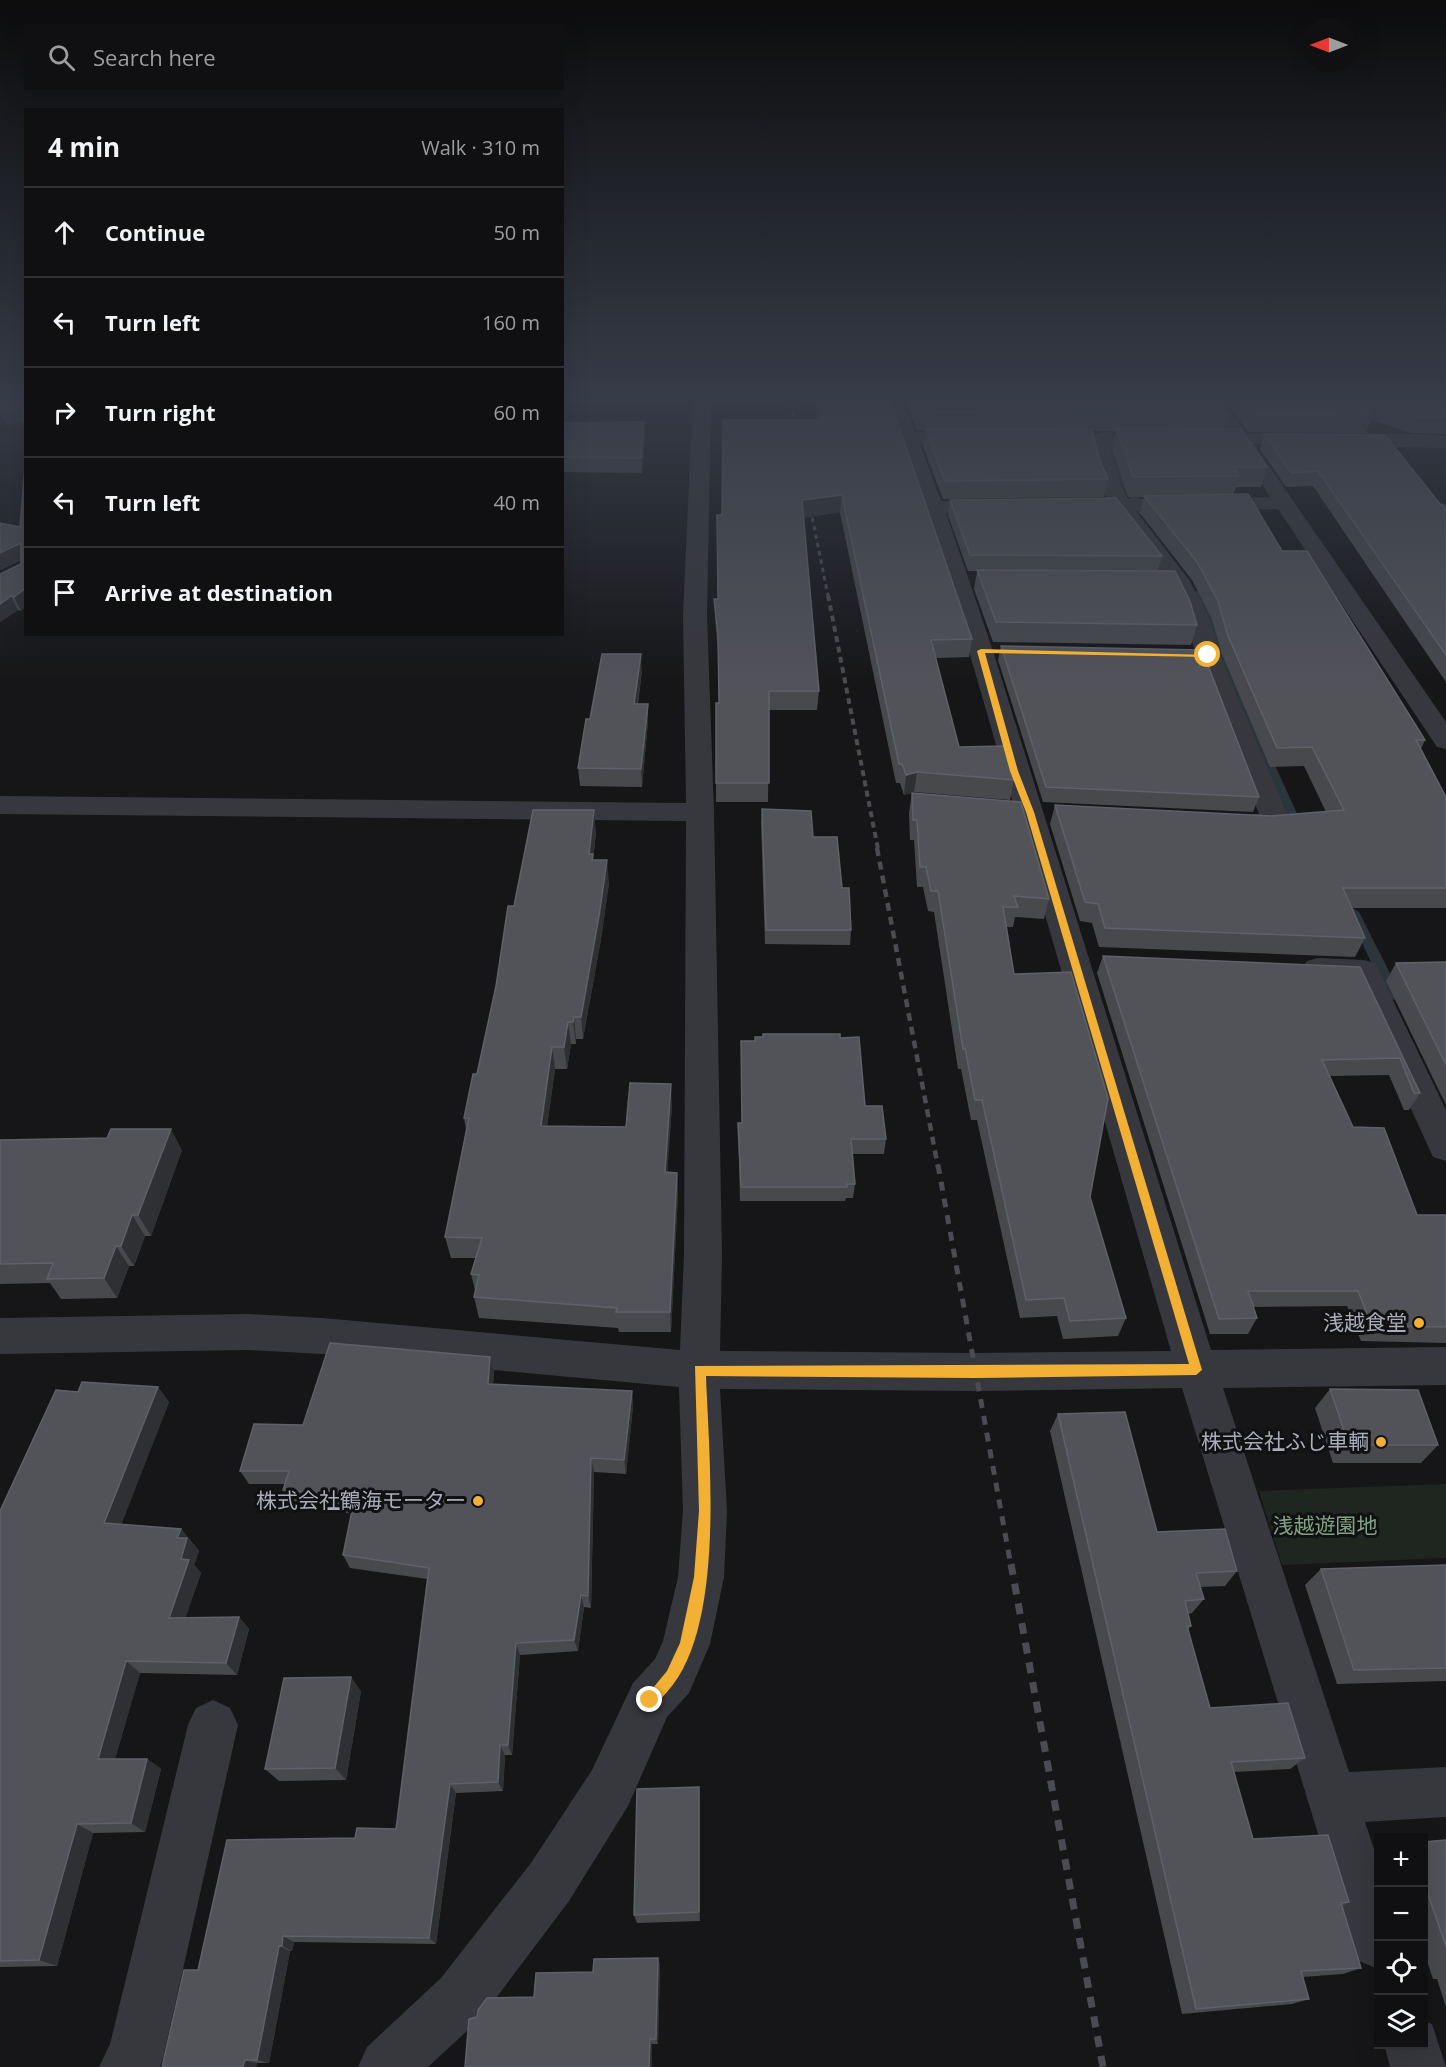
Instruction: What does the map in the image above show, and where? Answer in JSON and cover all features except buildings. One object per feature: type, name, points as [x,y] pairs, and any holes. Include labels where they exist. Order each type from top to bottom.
[{"type":"street","points":[[387,2067],[461,1998],[550,1881],[610,1788],[650,1700],[672,1676],[686,1644],[700,1577],[705,1511],[699,1370],[703,1254],[700,812],[695,615],[699,491]]},
{"type":"street","points":[[927,491],[933,507],[971,580],[993,651],[1014,771],[1091,960],[1196,1370],[1378,1941]]},
{"type":"street","points":[[1120,491],[1179,581],[1198,620],[1196,654],[1277,824],[1218,821]]},
{"type":"street","points":[[1276,491],[1446,741]]},
{"type":"street","points":[[1060,506],[1284,503]]},
{"type":"street","points":[[933,507],[1014,507]]},
{"type":"street","points":[[1121,581],[1179,581]]},
{"type":"street","points":[[0,805],[700,812]]},
{"type":"street","points":[[1294,968],[1364,971],[1446,1147]]},
{"type":"street","points":[[0,1336],[247,1332],[322,1336],[699,1370],[975,1372],[1446,1366]]},
{"type":"street","points":[[128,2067],[135,2058],[213,1725]]},
{"type":"street","points":[[1332,1798],[1446,1792]]},
{"type":"street","points":[[1414,2049],[1419,2067]]},
{"type":"green space","name":"浅越遊園地","points":[[1446,1484],[1446,1558],[1282,1565],[1259,1491]]},
{"type":"waterway","points":[[1130,491],[1143,514]]},
{"type":"waterway","points":[[1200,592],[1213,623],[1223,662],[1298,829]]},
{"type":"waterway","points":[[1353,912],[1394,995]]},
{"type":"railway","points":[[809,501],[828,596]]},
{"type":"railway","points":[[828,595],[878,849]]},
{"type":"railway","points":[[877,848],[938,1167]]},
{"type":"railway","points":[[938,1165],[1011,1566]]},
{"type":"railway","points":[[1011,1564],[1103,2067]]},
{"type":"place","name":"浅越食堂","points":[[1419,1323]]},
{"type":"place","name":"株式会社ふじ車輌","points":[[1381,1442]]},
{"type":"place","name":"株式会社鶴海モーター","points":[[478,1501]]},
{"type":"route","points":[[650,1700],[672,1676],[686,1644],[700,1577],[705,1511],[699,1370],[975,1372],[1196,1370],[1030,812],[1014,771],[981,651],[1208,655]]}]
